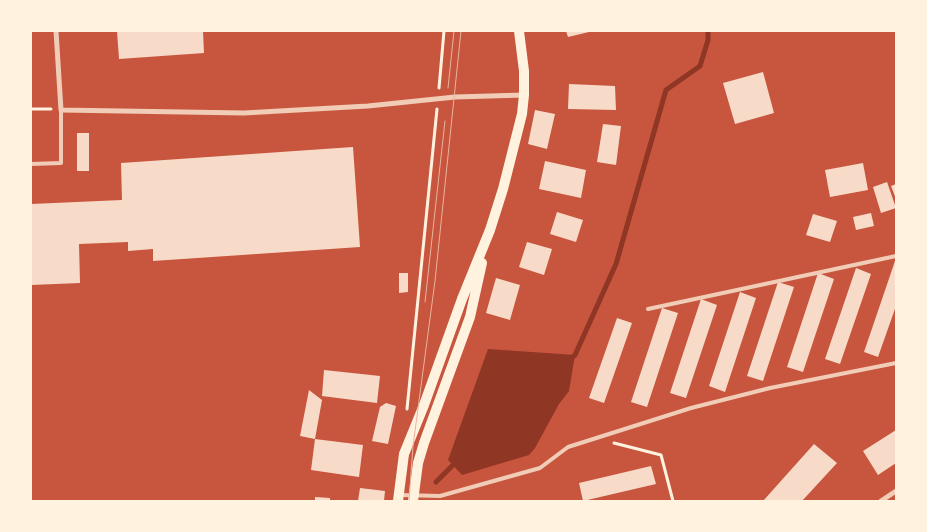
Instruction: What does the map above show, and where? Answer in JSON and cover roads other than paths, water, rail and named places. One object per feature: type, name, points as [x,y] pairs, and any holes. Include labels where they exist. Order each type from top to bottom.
[{"type":"main road","points":[[398,498],[404,454],[490,230],[503,189],[522,114],[524,95],[524,72],[519,31]]},
{"type":"main road","points":[[413,499],[418,463],[470,317],[490,230]]},
{"type":"street","points":[[56,31],[61,110],[244,112],[368,106],[438,98],[524,95]]},
{"type":"street","points":[[881,501],[896,491]]},
{"type":"lane","points":[[31,164],[61,163],[61,110]]},
{"type":"lane","points":[[648,309],[896,256]]},
{"type":"lane","points":[[398,498],[413,499],[440,496],[540,468],[568,447],[732,397],[896,363]]},
{"type":"waterway","points":[[570,359],[575,355],[616,264],[666,90],[700,66],[708,40],[708,31]]},
{"type":"waterway","points":[[436,482],[456,462]]},
{"type":"tram line","points":[[448,88],[454,31]]},
{"type":"tram line","points":[[409,501],[413,446],[435,281],[461,31]]},
{"type":"tram line","points":[[425,302],[445,121]]}]
